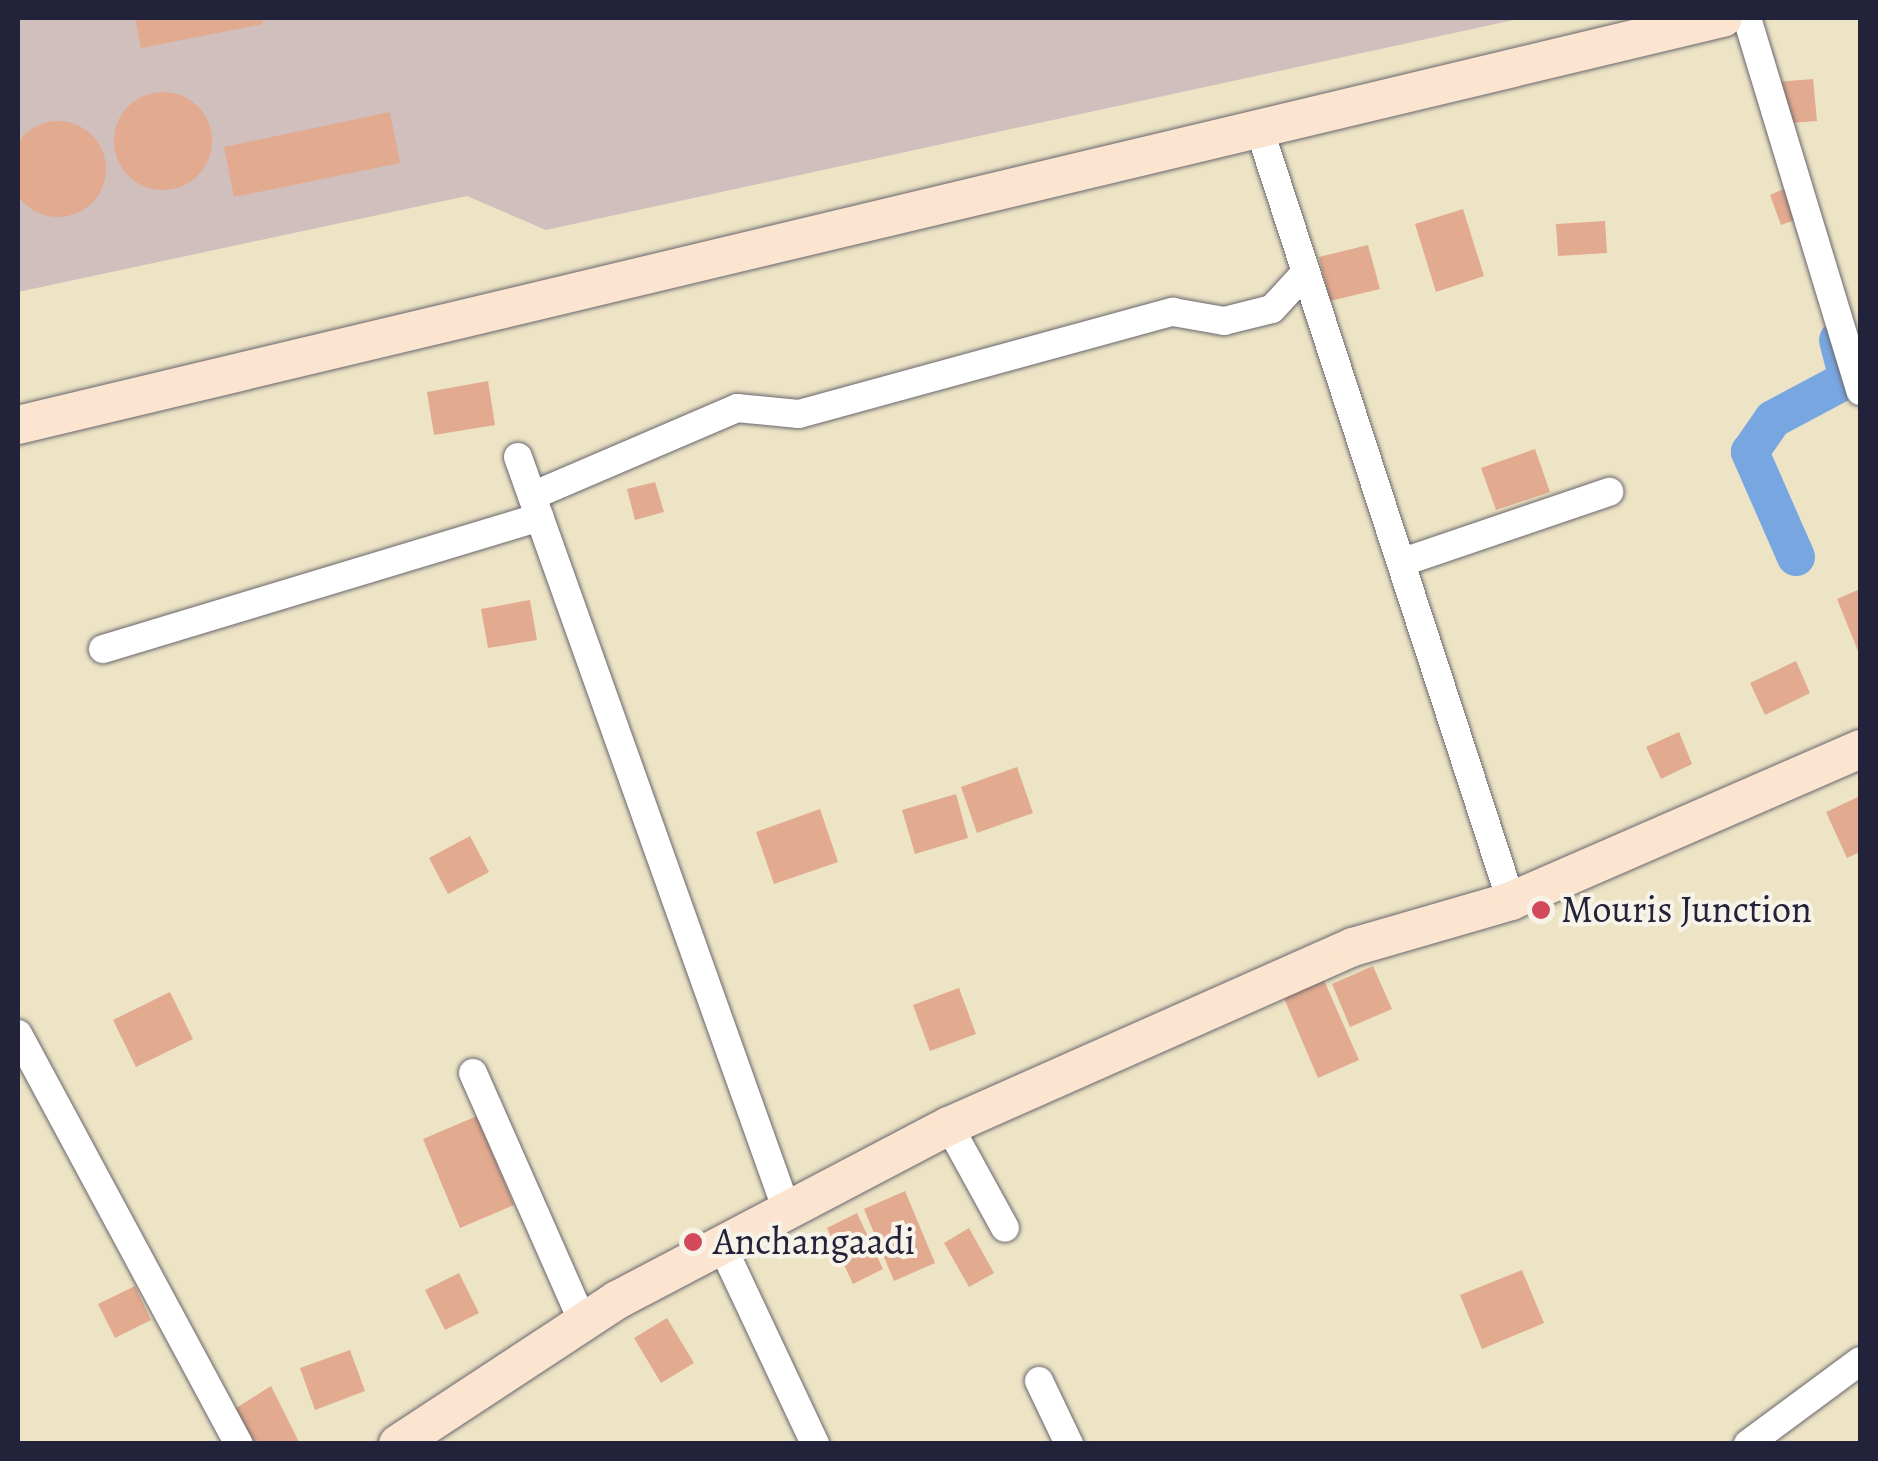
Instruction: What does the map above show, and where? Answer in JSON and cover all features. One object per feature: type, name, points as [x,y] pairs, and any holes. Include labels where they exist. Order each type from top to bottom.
[{"type":"main road","points":[[18,425],[1723,18]]},
{"type":"main road","points":[[398,1444],[583,1322],[786,1208],[949,1126],[1352,947],[1511,901],[1860,749]]},
{"type":"street","points":[[1747,18],[1816,270],[1860,391]]},
{"type":"street","points":[[1259,128],[1511,901]]},
{"type":"street","points":[[103,649],[535,507],[738,408],[799,414],[1173,312],[1224,321],[1272,309],[1306,272]]},
{"type":"street","points":[[518,458],[786,1208]]},
{"type":"street","points":[[1403,562],[1609,492]]},
{"type":"street","points":[[18,1034],[25,1077],[240,1444]]},
{"type":"street","points":[[473,1073],[583,1322]]},
{"type":"street","points":[[949,1126],[1005,1228]]},
{"type":"street","points":[[722,1246],[815,1444]]},
{"type":"street","points":[[1748,1444],[1860,1361]]},
{"type":"street","points":[[1039,1381],[1068,1444]]},
{"type":"shaded area","points":[[18,18],[1523,18],[546,230],[467,196],[18,292]]},
{"type":"building","points":[[135,18],[262,18],[263,24],[141,48]]},
{"type":"building","points":[[1813,79],[1817,121],[1778,124],[1775,82]]},
{"type":"building","points":[[163,92],[182,95],[198,106],[209,122],[209,160],[198,176],[182,187],[163,190],[144,187],[128,176],[117,160],[114,141],[117,122],[128,106],[144,95]]},
{"type":"building","points":[[390,112],[400,163],[234,197],[224,147]]},
{"type":"building","points":[[58,121],[76,125],[92,135],[102,151],[106,169],[102,187],[92,203],[76,213],[58,217],[40,213],[24,203],[14,187],[10,169],[14,151],[24,135],[40,125]]},
{"type":"building","points":[[1788,187],[1800,218],[1781,225],[1770,195]]},
{"type":"building","points":[[1463,209],[1484,276],[1436,292],[1415,224]]},
{"type":"building","points":[[1605,221],[1607,253],[1558,256],[1556,224]]},
{"type":"building","points":[[1368,245],[1380,289],[1330,301],[1319,257]]},
{"type":"building","points":[[488,381],[495,425],[434,435],[427,392]]},
{"type":"building","points":[[1535,449],[1550,492],[1496,510],[1481,468]]},
{"type":"building","points":[[655,482],[664,512],[635,520],[627,489]]},
{"type":"building","points":[[1860,589],[1860,656],[1837,599]]},
{"type":"building","points":[[530,600],[537,640],[488,648],[481,609]]},
{"type":"building","points":[[1796,661],[1810,693],[1765,715],[1750,683]]},
{"type":"building","points":[[1679,732],[1692,764],[1661,779],[1646,747]]},
{"type":"building","points":[[1017,767],[1033,813],[977,833],[961,787]]},
{"type":"building","points":[[956,794],[968,838],[915,854],[902,810]]},
{"type":"building","points":[[1860,796],[1860,852],[1847,858],[1826,812]]},
{"type":"building","points":[[820,809],[838,862],[774,884],[756,832]]},
{"type":"building","points":[[470,836],[489,872],[448,894],[429,858]]},
{"type":"building","points":[[1373,966],[1392,1009],[1350,1027],[1332,984]]},
{"type":"building","points":[[1323,978],[1359,1060],[1318,1078],[1283,996]]},
{"type":"building","points":[[959,988],[976,1034],[930,1051],[913,1005]]},
{"type":"building","points":[[170,992],[193,1039],[136,1067],[113,1020]]},
{"type":"building","points":[[477,1116],[514,1205],[460,1228],[423,1139]]},
{"type":"building","points":[[905,1191],[935,1263],[894,1281],[864,1209]]},
{"type":"building","points":[[857,1213],[883,1269],[853,1284],[827,1228]]},
{"type":"building","points":[[969,1228],[994,1273],[969,1287],[944,1243]]},
{"type":"building","points":[[1522,1270],[1544,1323],[1482,1349],[1460,1295]]},
{"type":"building","points":[[459,1273],[479,1313],[445,1330],[425,1290]]},
{"type":"building","points":[[135,1286],[151,1320],[115,1338],[98,1304]]},
{"type":"building","points":[[667,1318],[694,1363],[661,1383],[634,1338]]},
{"type":"building","points":[[350,1350],[365,1391],[315,1410],[300,1368]]},
{"type":"building","points":[[271,1386],[300,1444],[251,1444],[233,1410]]},
{"type":"waterway","points":[[1796,557],[1750,452],[1773,419],[1848,379],[1838,340]]},
{"type":"place","name":"Mouris Junction","points":[[1541,910]]},
{"type":"place","name":"Anchangaadi","points":[[693,1242]]}]
